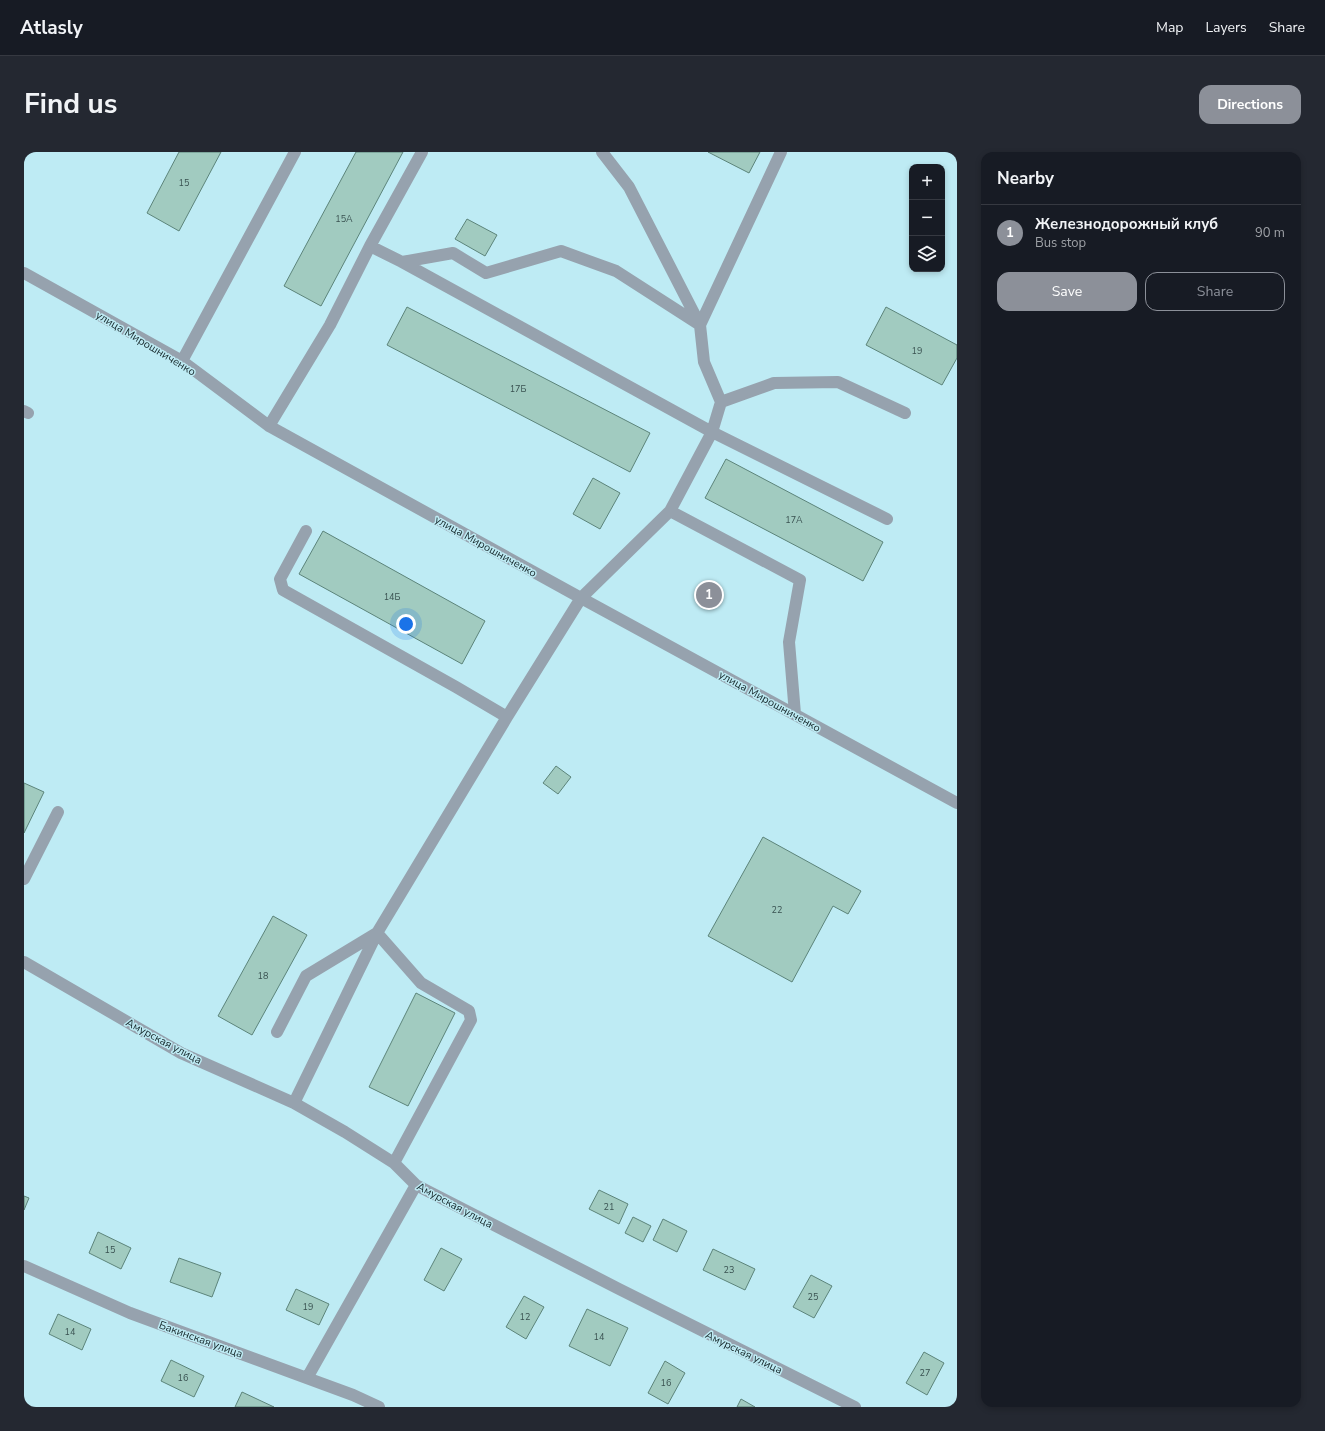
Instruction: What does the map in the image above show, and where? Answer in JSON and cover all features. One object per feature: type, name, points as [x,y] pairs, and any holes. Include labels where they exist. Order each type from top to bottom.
[{"type":"street","points":[[182,361],[295,152]]},
{"type":"street","points":[[269,426],[330,325],[370,246],[422,152]]},
{"type":"street","points":[[294,1103],[377,933],[580,598],[670,511],[712,432],[721,402],[704,362],[700,325],[629,187],[602,152]]},
{"type":"street","points":[[700,325],[781,152]]},
{"type":"street","points":[[370,246],[402,262],[712,432],[887,519]]},
{"type":"street","points":[[402,262],[453,252],[486,273],[561,251],[616,271],[700,325]]},
{"type":"street","name":"улица Мирошниченко","points":[[24,273],[182,361],[269,426],[580,598],[957,803]]},
{"type":"street","points":[[721,402],[774,383],[838,382],[904,414]]},
{"type":"street","points":[[670,511],[800,580],[789,642],[794,714]]},
{"type":"street","points":[[306,530],[280,579],[283,590],[507,717]]},
{"type":"street","points":[[24,879],[58,812]]},
{"type":"street","points":[[277,1032],[306,976],[377,933]]},
{"type":"street","points":[[377,933],[421,984],[469,1011],[470,1020],[394,1163]]},
{"type":"street","name":"Амурская улица","points":[[24,962],[181,1053],[294,1103],[345,1132],[394,1163],[416,1185],[618,1289],[855,1407]]},
{"type":"street","points":[[307,1378],[416,1185]]},
{"type":"street","name":"Бакинская улица","points":[[24,1266],[130,1313],[353,1394],[379,1407]]},
{"type":"building","points":[[179,152],[221,152],[179,231],[147,213]]},
{"type":"building","points":[[356,152],[403,152],[321,306],[284,286]]},
{"type":"building","points":[[708,152],[760,152],[749,173]]},
{"type":"building","points":[[467,219],[497,235],[485,256],[455,239]]},
{"type":"building","points":[[407,307],[650,433],[630,472],[387,345]]},
{"type":"building","points":[[886,307],[957,345],[957,358],[942,385],[866,345]]},
{"type":"building","points":[[726,459],[883,542],[863,581],[705,498]]},
{"type":"building","points":[[593,478],[620,493],[600,529],[573,514]]},
{"type":"building","points":[[323,531],[485,621],[462,664],[299,574]]},
{"type":"building","points":[[556,766],[571,777],[558,794],[543,783]]},
{"type":"building","points":[[24,783],[44,792],[24,833]]},
{"type":"building","points":[[763,837],[861,891],[848,914],[833,906],[792,982],[708,936]]},
{"type":"building","points":[[273,916],[307,935],[252,1035],[218,1016]]},
{"type":"building","points":[[416,993],[455,1013],[408,1106],[369,1087]]},
{"type":"building","points":[[599,1190],[628,1204],[619,1224],[589,1209]]},
{"type":"building","points":[[24,1196],[29,1198],[24,1210]]},
{"type":"building","points":[[633,1217],[651,1226],[643,1242],[625,1233]]},
{"type":"building","points":[[663,1219],[687,1231],[677,1252],[653,1240]]},
{"type":"building","points":[[98,1232],[131,1248],[121,1269],[89,1253]]},
{"type":"building","points":[[441,1248],[462,1259],[444,1291],[424,1280]]},
{"type":"building","points":[[713,1249],[755,1269],[745,1290],[703,1270]]},
{"type":"building","points":[[179,1258],[221,1273],[212,1297],[170,1282]]},
{"type":"building","points":[[811,1275],[832,1286],[814,1318],[793,1307]]},
{"type":"building","points":[[296,1289],[329,1304],[319,1325],[286,1310]]},
{"type":"building","points":[[524,1296],[544,1307],[526,1339],[506,1327]]},
{"type":"building","points":[[587,1309],[628,1328],[610,1366],[569,1346]]},
{"type":"building","points":[[58,1314],[91,1329],[82,1350],[49,1334]]},
{"type":"building","points":[[924,1352],[944,1363],[927,1395],[906,1383]]},
{"type":"building","points":[[171,1360],[204,1376],[194,1397],[161,1381]]},
{"type":"building","points":[[665,1361],[685,1373],[668,1404],[648,1393]]},
{"type":"building","points":[[242,1392],[274,1407],[235,1407]]},
{"type":"building","points":[[741,1399],[755,1407],[737,1407]]},
{"type":"place","name":"Железнодорожный клуб","points":[[709,595]]}]
